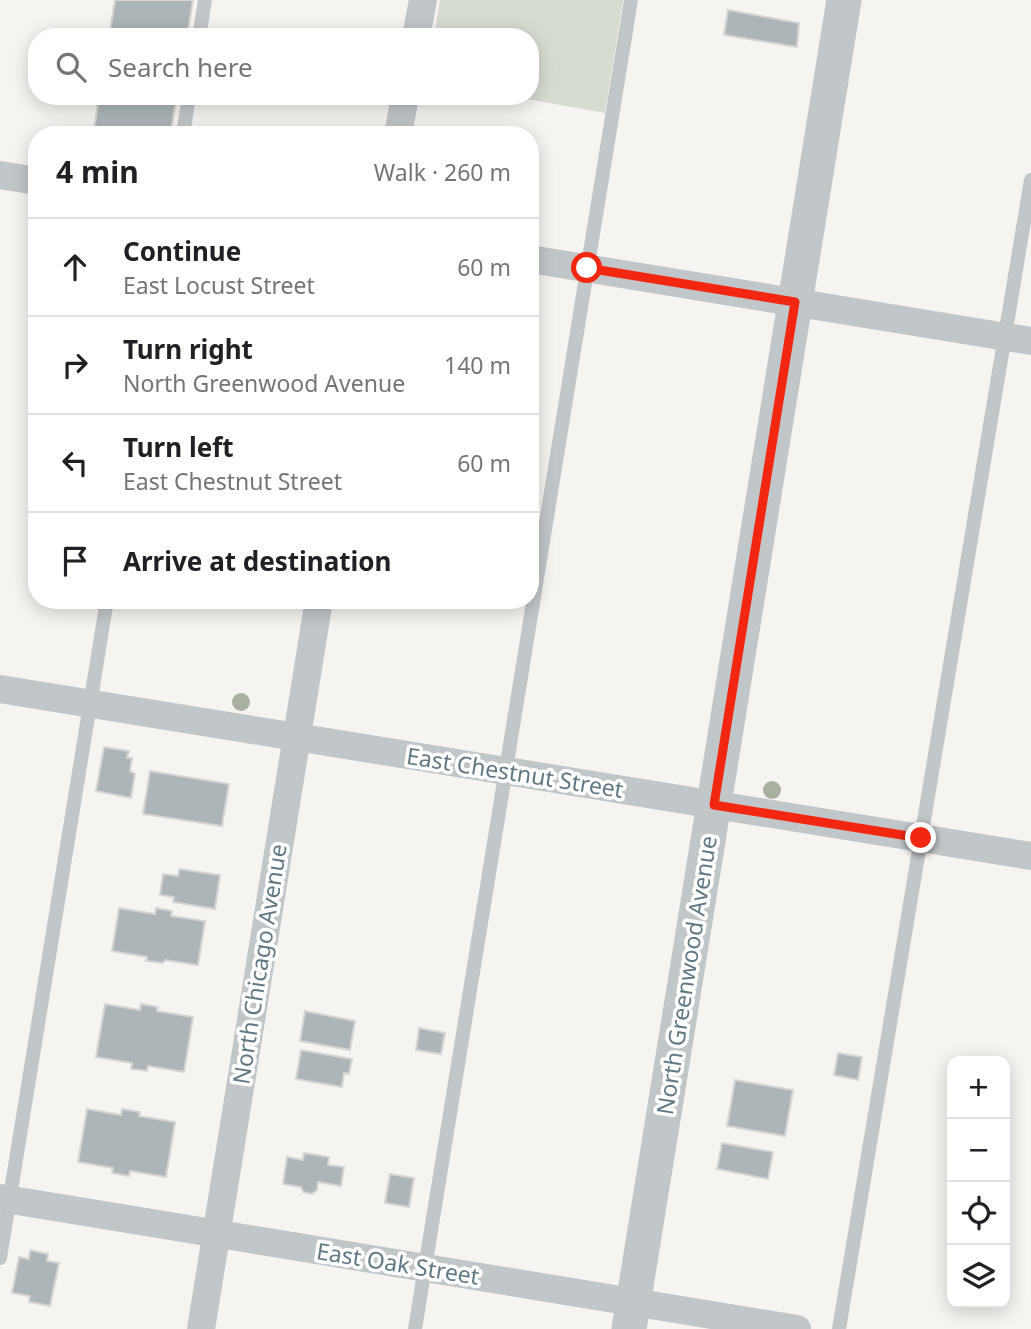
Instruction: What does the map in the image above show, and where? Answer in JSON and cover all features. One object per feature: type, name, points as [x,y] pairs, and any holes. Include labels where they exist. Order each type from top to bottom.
[{"type":"street","points":[[418,28],[423,0]]},
{"type":"street","name":"North Greenwood Avenue","points":[[631,1315],[844,0]]},
{"type":"street","points":[[400,126],[403,105]]},
{"type":"street","points":[[0,175],[28,180]]},
{"type":"street","points":[[539,260],[1018,339]]},
{"type":"street","name":"North Chicago Avenue","points":[[201,1329],[317,609]]},
{"type":"street","name":"East Chestnut Street","points":[[0,689],[1031,856]]},
{"type":"street","name":"East Oak Street","points":[[5,1199],[425,1268],[631,1315],[797,1329]]},
{"type":"lane","points":[[200,28],[205,0]]},
{"type":"lane","points":[[539,562],[631,0]]},
{"type":"lane","points":[[184,126],[188,105]]},
{"type":"lane","points":[[839,1329],[921,838],[1018,339],[1031,180]]},
{"type":"lane","points":[[0,1258],[5,1199],[106,609]]},
{"type":"lane","points":[[415,1329],[531,609]]},
{"type":"shaded area","points":[[440,0],[623,0],[605,113],[539,101],[539,28],[435,28]]},
{"type":"building","points":[[115,0],[193,0],[188,28],[110,28]]},
{"type":"building","points":[[728,10],[799,23],[797,47],[724,35]]},
{"type":"building","points":[[98,105],[175,105],[172,126],[95,126]]},
{"type":"building","points":[[104,747],[129,751],[127,758],[132,758],[130,771],[135,774],[131,798],[96,791]]},
{"type":"building","points":[[150,771],[229,784],[222,826],[143,814]]},
{"type":"building","points":[[179,869],[220,875],[215,909],[173,902],[174,897],[160,895],[163,874],[178,876]]},
{"type":"building","points":[[119,908],[155,914],[156,908],[172,911],[171,916],[205,921],[198,965],[165,960],[163,963],[146,961],[147,957],[112,951]]},
{"type":"building","points":[[105,1004],[140,1010],[141,1004],[158,1007],[157,1011],[193,1017],[184,1072],[148,1066],[147,1071],[131,1069],[132,1063],[96,1057]]},
{"type":"building","points":[[305,1011],[355,1021],[350,1050],[300,1041]]},
{"type":"building","points":[[419,1028],[445,1033],[441,1054],[416,1050]]},
{"type":"building","points":[[301,1050],[352,1059],[349,1074],[344,1073],[342,1087],[296,1079]]},
{"type":"building","points":[[838,1053],[862,1057],[858,1080],[834,1075]]},
{"type":"building","points":[[735,1080],[793,1090],[785,1136],[727,1126]]},
{"type":"building","points":[[87,1109],[121,1115],[122,1109],[140,1112],[139,1116],[175,1122],[166,1177],[130,1171],[129,1176],[112,1173],[113,1168],[78,1162]]},
{"type":"building","points":[[722,1143],[773,1152],[768,1179],[717,1169]]},
{"type":"building","points":[[304,1153],[329,1157],[328,1165],[344,1167],[341,1186],[318,1182],[317,1190],[312,1194],[303,1192],[301,1187],[283,1184],[287,1157],[303,1160]]},
{"type":"building","points":[[390,1174],[414,1178],[409,1207],[385,1203]]},
{"type":"building","points":[[30,1250],[48,1254],[47,1261],[59,1263],[50,1306],[29,1302],[30,1296],[12,1293],[19,1257],[29,1259]]},
{"type":"route","points":[[587,268],[795,302],[714,805],[921,838]]}]
